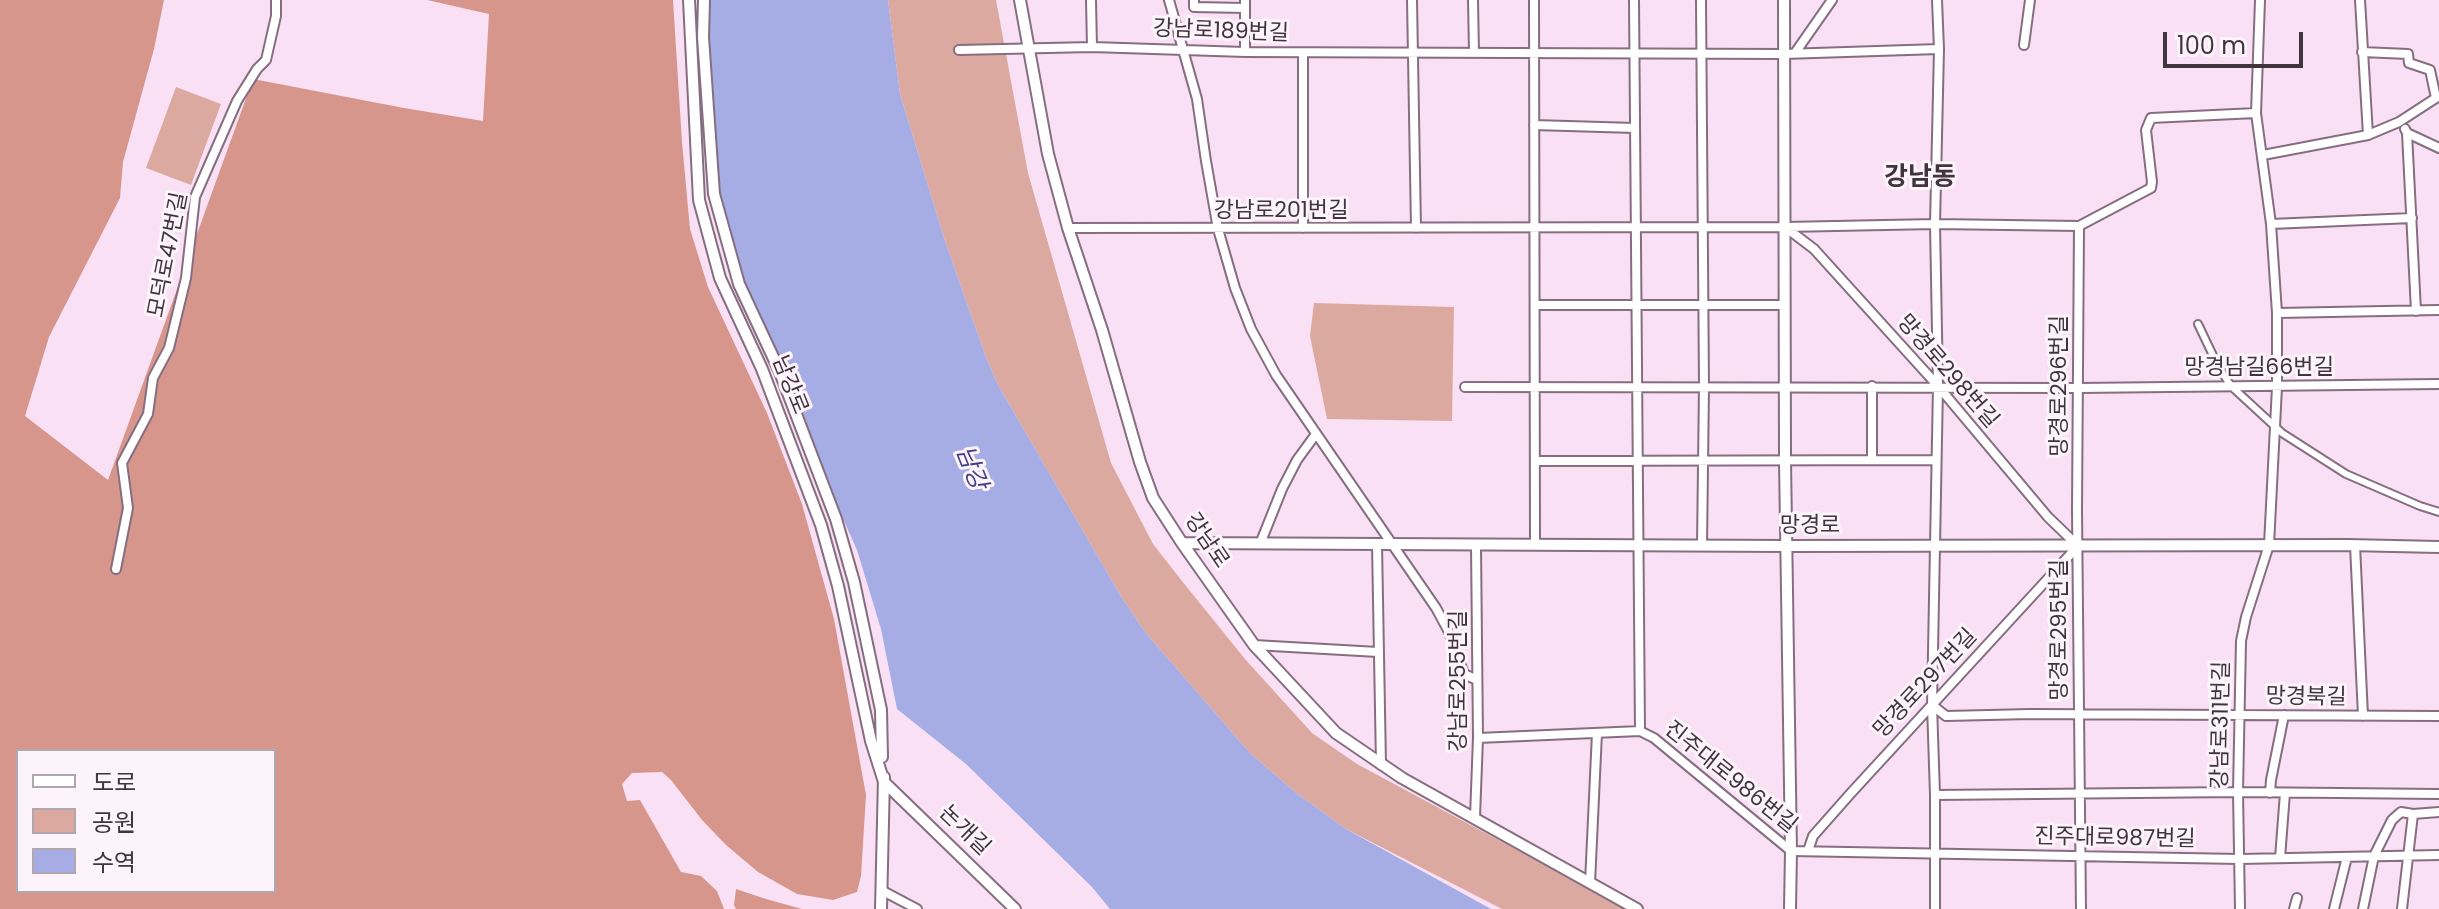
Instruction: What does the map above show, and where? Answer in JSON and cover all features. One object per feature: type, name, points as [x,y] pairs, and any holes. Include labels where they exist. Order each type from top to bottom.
[{"type":"street","name":"모덕로47번길","points":[[116,569],[128,508],[122,463],[148,414],[153,378],[169,348],[186,278],[195,197],[237,101],[266,60],[276,16],[276,0]]},
{"type":"street","name":"남강로","points":[[689,0],[699,200],[720,278],[762,369],[821,525],[838,586],[871,741],[884,782]]},
{"type":"street","name":"남강로","points":[[704,0],[703,37],[714,194],[739,284],[780,372],[836,519],[854,582],[881,710],[884,782],[881,909]]},
{"type":"street","name":"강남로","points":[[1020,0],[1048,154],[1068,228],[1153,498],[1182,543],[1254,645],[1336,733],[1381,765],[1637,909]]},
{"type":"street","points":[[1091,0],[1092,47]]},
{"type":"street","points":[[1169,0],[1197,99],[1218,229],[1251,329],[1276,375],[1436,608],[1449,632],[1464,674],[1477,680]]},
{"type":"street","points":[[1412,0],[1416,228]]},
{"type":"street","points":[[1473,0],[1474,53]]},
{"type":"street","points":[[1534,0],[1535,545]]},
{"type":"street","name":"진주대로986번길","points":[[1634,0],[1640,731],[1654,738],[1791,851]]},
{"type":"street","points":[[1784,0],[1789,53],[1785,461],[1790,909]]},
{"type":"street","points":[[1789,53],[1832,0]]},
{"type":"street","points":[[1935,909],[1932,705],[1938,386],[1935,224],[1939,49],[1937,0]]},
{"type":"street","points":[[2024,45],[2030,0]]},
{"type":"street","name":"강남로311번길","points":[[2240,909],[2238,792],[2241,641],[2269,545],[2277,387],[2277,313],[2271,224],[2256,113],[2260,0]]},
{"type":"street","points":[[2360,0],[2368,135]]},
{"type":"street","name":"강남로189번길","points":[[1194,3],[1245,4]]},
{"type":"street","points":[[1245,4],[1245,52]]},
{"type":"street","points":[[1701,4],[1704,305],[1702,546]]},
{"type":"street","name":"강남로189번길","points":[[959,50],[1092,47],[1303,53],[1789,53],[1939,49]]},
{"type":"street","points":[[2263,155],[2368,135],[2399,122],[2438,97],[2430,70],[2409,63],[2408,54],[2362,52]]},
{"type":"street","points":[[1303,53],[1303,228]]},
{"type":"street","points":[[2079,226],[2151,188],[2146,130],[2151,118],[2256,113]]},
{"type":"street","points":[[2399,122],[2407,133],[2439,148]]},
{"type":"street","points":[[1534,125],[1635,128]]},
{"type":"street","points":[[2407,133],[2416,311]]},
{"type":"street","points":[[2271,224],[2412,218]]},
{"type":"street","name":"강남로201번길","points":[[1068,228],[2079,226]]},
{"type":"street","name":"망경로296번길","points":[[2078,546],[2079,226]]},
{"type":"street","name":"망경로298번길","points":[[1785,227],[1814,249],[1938,386],[2048,517],[2078,546]]},
{"type":"street","points":[[1535,305],[1785,305]]},
{"type":"street","points":[[2277,313],[2439,310]]},
{"type":"street","points":[[2198,324],[2231,386],[2276,427],[2346,474],[2439,512]]},
{"type":"street","name":"망경남길66번길","points":[[1465,387],[2079,388],[2439,384]]},
{"type":"street","points":[[1872,386],[1872,460]]},
{"type":"street","points":[[1260,544],[1282,489],[1297,460],[1316,434]]},
{"type":"street","points":[[1535,461],[1936,460]]},
{"type":"street","name":"망경로","points":[[1182,543],[2439,547]]},
{"type":"street","points":[[1377,544],[1381,765]]},
{"type":"street","name":"강남로255번길","points":[[1475,817],[1478,738],[1476,545]]},
{"type":"street","points":[[2355,545],[2363,716]]},
{"type":"street","name":"망경로297번길","points":[[1808,851],[1813,836],[2078,546]]},
{"type":"street","name":"망경로295번길","points":[[2078,546],[2081,909]]},
{"type":"street","points":[[1254,645],[1378,652]]},
{"type":"street","name":"망경북길","points":[[1932,705],[1946,716],[2439,716]]},
{"type":"street","points":[[2270,793],[2284,715]]},
{"type":"street","points":[[1478,738],[1640,731]]},
{"type":"street","points":[[1590,883],[1597,733]]},
{"type":"street","name":"논개길","points":[[884,782],[1015,909]]},
{"type":"street","points":[[2280,858],[2285,793]]},
{"type":"street","points":[[1935,795],[2439,794]]},
{"type":"street","points":[[2363,909],[2374,856],[2397,815],[2401,812],[2439,812]]},
{"type":"street","points":[[2402,909],[2413,814]]},
{"type":"street","name":"진주대로987번길","points":[[1791,851],[2240,859],[2439,855]]},
{"type":"street","points":[[2334,909],[2347,857]]},
{"type":"street","points":[[881,890],[917,909]]},
{"type":"street","points":[[2294,909],[2297,898]]},
{"type":"green space","points":[[888,0],[996,0],[1028,173],[1111,463],[1153,544],[1245,659],[1312,733],[1357,764],[1627,909],[1502,909],[1346,829],[1295,792],[1250,753],[1145,632],[998,385],[987,360],[946,244],[900,94]]},
{"type":"green space","points":[[176,87],[221,104],[191,185],[146,168]]},
{"type":"green space","points":[[1314,303],[1454,307],[1452,421],[1327,419],[1310,336]]},
{"type":"shaded area","points":[[0,0],[164,0],[123,162],[120,198],[49,337],[25,416],[108,480],[253,79],[483,121],[489,14],[427,0],[673,0],[690,229],[708,287],[767,413],[802,504],[834,619],[866,795],[861,876],[857,892],[833,900],[797,894],[758,872],[702,820],[662,772],[632,773],[622,784],[627,801],[640,800],[681,872],[701,876],[717,891],[724,909],[0,909]]},
{"type":"shaded area","points":[[736,889],[766,899],[802,909],[736,909]]},
{"type":"water","name":"남강","points":[[703,0],[888,0],[900,94],[946,244],[987,360],[998,385],[1122,598],[1145,632],[1250,753],[1295,792],[1346,829],[1491,909],[1110,909],[1092,887],[966,764],[897,709],[881,629],[857,550],[790,400],[718,226]]},
{"type":"district","name":"강남동","points":[[1920,178]]}]
